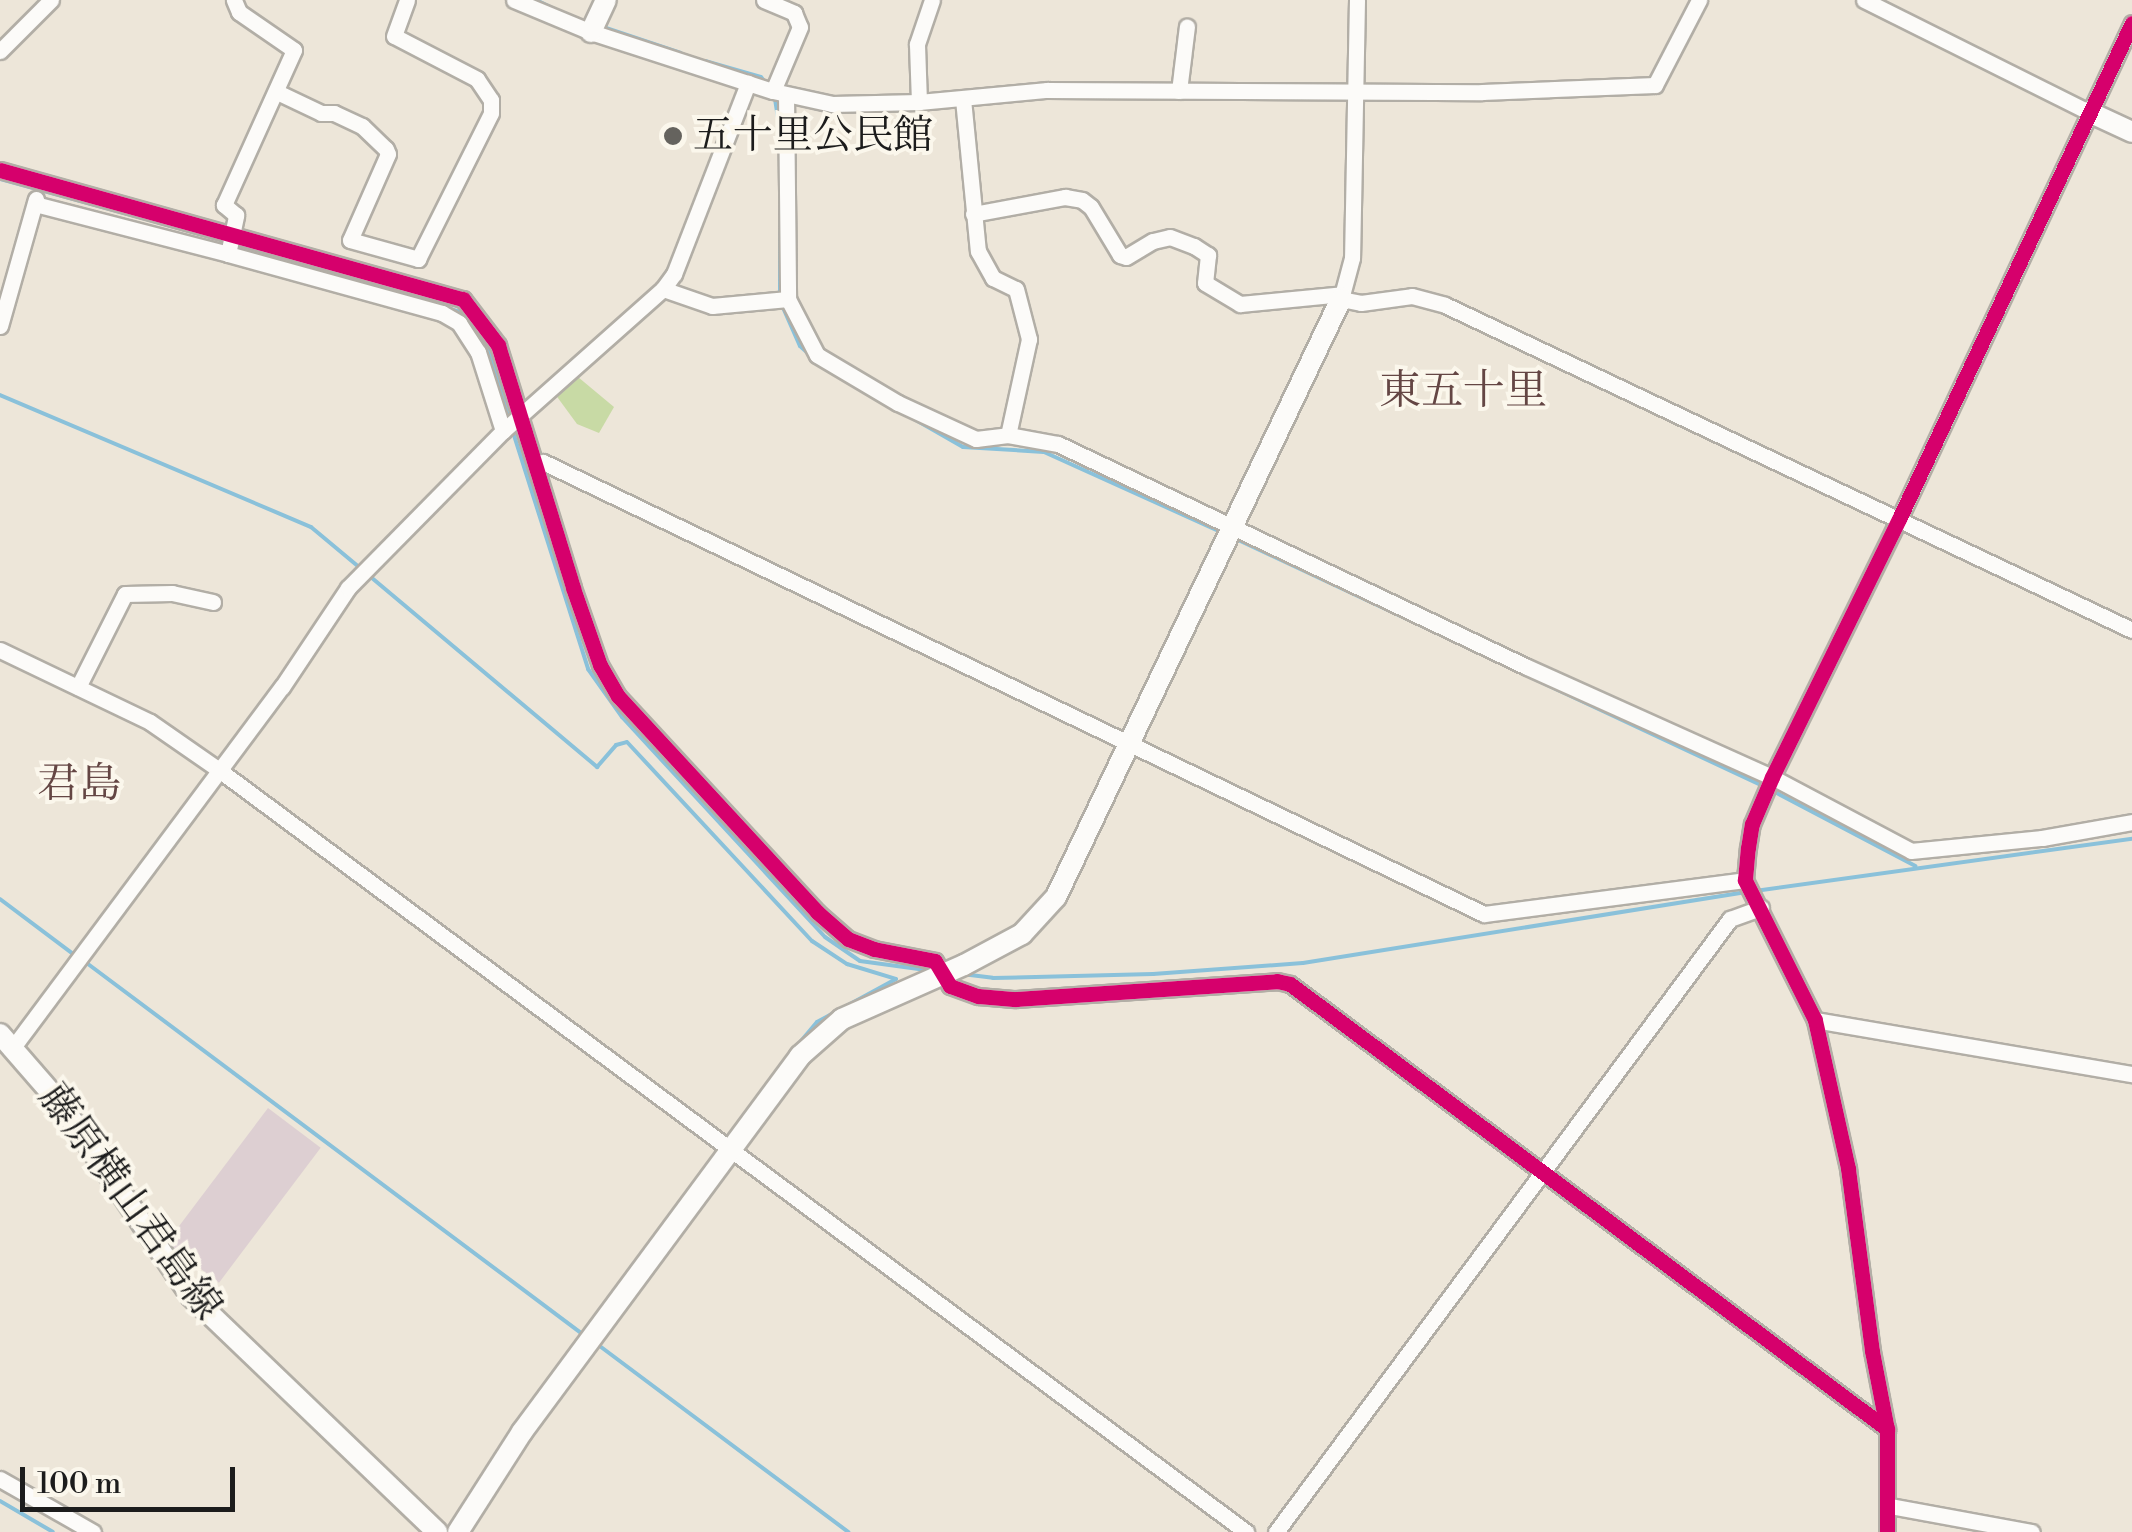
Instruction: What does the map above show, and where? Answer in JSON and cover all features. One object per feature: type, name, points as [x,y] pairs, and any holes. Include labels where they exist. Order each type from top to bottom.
[{"type":"street","points":[[0,51],[51,0]]},
{"type":"street","points":[[228,254],[236,215],[224,205],[294,50],[239,12],[234,0]]},
{"type":"street","points":[[277,92],[322,114],[334,113],[362,126],[386,148],[388,154],[350,240],[418,259],[491,114],[491,100],[477,79],[394,36],[406,0]]},
{"type":"street","points":[[514,0],[591,32],[780,93],[832,104],[963,100],[1047,90],[1358,92],[1655,85],[1699,0]]},
{"type":"street","points":[[591,32],[606,0]]},
{"type":"street","points":[[764,0],[794,14],[800,27],[780,93],[788,299],[817,355],[849,376],[951,430],[976,439],[1008,436],[1058,444],[1528,667],[1772,777],[1911,851],[2042,838],[2128,823],[2132,806]]},
{"type":"street","points":[[919,102],[916,44],[932,0]]},
{"type":"street","points":[[458,1532],[522,1432],[800,1056],[842,1019],[1022,934],[1056,898],[1342,297],[1352,258],[1357,0]]},
{"type":"street","points":[[1864,0],[2132,132]]},
{"type":"street","points":[[1887,1532],[1888,1429],[1872,1351],[1848,1168],[1815,1020],[1744,880],[1752,824],[2132,24]]},
{"type":"street","points":[[1180,91],[1187,26]]},
{"type":"street","points":[[7,1040],[219,770],[348,588],[503,431],[663,289],[674,274],[748,83]]},
{"type":"street","points":[[963,100],[978,251],[993,278],[1016,289],[1029,339],[1008,436]]},
{"type":"street","points":[[0,170],[463,299],[498,344],[573,588],[600,665],[618,696],[838,930],[874,949],[936,961],[950,986],[978,996],[1016,1000],[1277,981],[1290,984],[1541,1175],[1888,1429]]},
{"type":"street","points":[[0,326],[41,180]]},
{"type":"street","points":[[973,214],[1065,196],[1082,200],[1092,207],[1120,255],[1126,257],[1154,240],[1170,237],[1194,246],[1208,255],[1205,282],[1240,304],[1342,297],[1361,303],[1412,296],[1445,305],[2132,630]]},
{"type":"street","points":[[35,204],[442,313],[459,323],[478,352],[503,431]]},
{"type":"street","points":[[663,289],[712,306],[788,299]]},
{"type":"street","points":[[536,462],[561,470],[1127,746],[1484,914],[1502,916],[1744,880]]},
{"type":"street","points":[[78,688],[124,594],[172,593],[213,602]]},
{"type":"street","points":[[0,650],[150,722],[219,770],[1246,1532]]},
{"type":"street","points":[[1276,1532],[1730,919],[1761,908]]},
{"type":"street","points":[[1815,1020],[2132,1074]]},
{"type":"street","name":"藤原横山君島線","points":[[7,1040],[60,1103],[191,1296],[437,1532]]},
{"type":"street","points":[[0,1479],[93,1532]]},
{"type":"street","points":[[1890,1506],[2032,1532]]},
{"type":"shaded area","points":[[268,1108],[321,1148],[219,1283],[166,1243]]},
{"type":"green space","points":[[578,377],[614,407],[599,433],[577,424],[555,394]]},
{"type":"waterway","points":[[536,0],[559,11]]},
{"type":"waterway","points":[[600,26],[681,53]]},
{"type":"waterway","points":[[705,61],[761,77],[765,82]]},
{"type":"waterway","points":[[775,99],[779,124]]},
{"type":"waterway","points":[[0,179],[228,242]]},
{"type":"waterway","points":[[780,203],[780,293]]},
{"type":"waterway","points":[[237,244],[314,265]]},
{"type":"waterway","points":[[377,283],[438,304]]},
{"type":"waterway","points":[[781,303],[800,346],[810,355]]},
{"type":"waterway","points":[[447,308],[463,313],[478,331]]},
{"type":"waterway","points":[[488,343],[509,420]]},
{"type":"waterway","points":[[825,368],[963,447],[1044,452],[1221,532]]},
{"type":"waterway","points":[[0,395],[311,527],[359,567]]},
{"type":"waterway","points":[[512,429],[588,669],[622,717],[825,937],[860,961],[933,971]]},
{"type":"waterway","points":[[1234,538],[1765,787]]},
{"type":"waterway","points":[[366,573],[597,767],[616,745],[627,742],[812,941],[847,964],[896,979],[817,1022],[796,1047]]},
{"type":"waterway","points":[[1773,791],[1915,866]]},
{"type":"waterway","points":[[1755,891],[2132,839]]},
{"type":"waterway","points":[[962,974],[993,978],[1153,974],[1303,963],[1746,892]]},
{"type":"waterway","points":[[0,899],[76,956]]},
{"type":"waterway","points":[[84,961],[585,1336]]},
{"type":"waterway","points":[[597,1344],[848,1532]]},
{"type":"waterway","points":[[0,1501],[53,1532]]},
{"type":"cycle path","points":[[1887,1532],[1887,1429],[1872,1351],[1848,1168],[1815,1020],[1745,880],[1748,848],[1752,824],[1772,777],[1899,519],[2132,23]]},
{"type":"cycle path","points":[[0,170],[463,299],[498,345],[573,588],[600,665],[618,696],[817,912],[848,939],[874,949],[935,961],[950,986],[978,996],[1016,999],[1277,981],[1290,984],[1887,1429]]},
{"type":"place","name":"五十里公民館","points":[[673,136]]},
{"type":"district","name":"東五十里","points":[[1463,392]]},
{"type":"district","name":"君島","points":[[79,785]]}]
